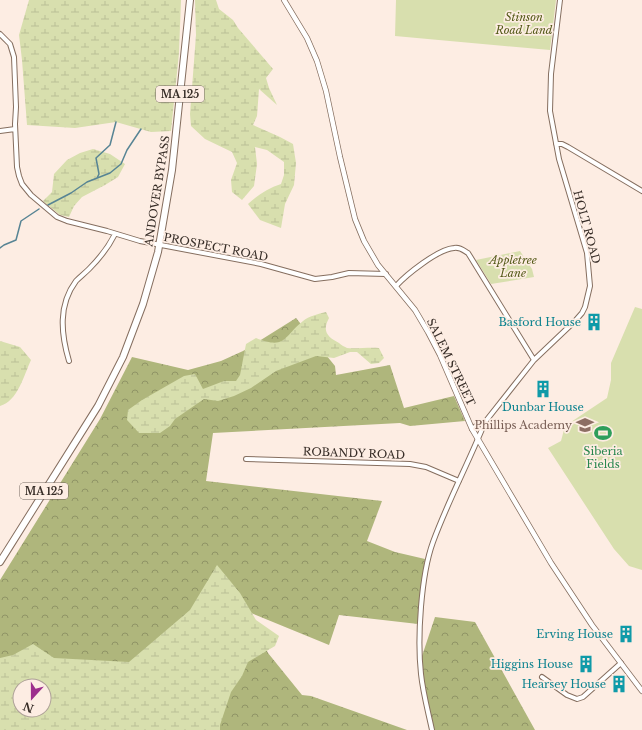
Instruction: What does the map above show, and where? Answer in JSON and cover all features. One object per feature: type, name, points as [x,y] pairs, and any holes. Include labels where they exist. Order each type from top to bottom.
[{"type":"main road","name":"ANDOVER BYPASS","points":[[0,562],[98,406],[116,373],[143,304],[160,245],[172,170],[190,0]]},
{"type":"street","name":"SALEM STREET","points":[[284,0],[307,38],[317,61],[326,91],[358,230],[378,265],[415,310],[428,332],[440,355],[472,429],[563,582],[592,625],[642,691]]},
{"type":"street","name":"HOLT ROAD","points":[[432,730],[422,683],[419,658],[425,577],[433,542],[459,481],[474,451],[485,422],[534,360],[582,313],[590,286],[586,253],[566,185],[550,111],[550,88],[560,0]]},
{"type":"street","name":"PROSPECT ROAD","points":[[0,34],[10,44],[14,57],[15,129],[19,176],[22,184],[31,195],[61,219],[140,241],[261,264],[315,279],[349,273],[386,274]]},
{"type":"street","points":[[0,131],[15,129]]},
{"type":"street","points":[[556,144],[562,144],[568,147],[642,191]]},
{"type":"street","points":[[69,361],[62,330],[63,314],[67,298],[76,282],[104,252],[115,234]]},
{"type":"street","points":[[396,286],[402,279],[425,262],[448,249],[463,249],[468,253],[534,360]]},
{"type":"street","name":"HOLT ROAD","points":[[472,429],[485,422]]},
{"type":"street","name":"ROBANDY ROAD","points":[[246,459],[410,464],[426,468],[459,481]]},
{"type":"street","points":[[542,677],[567,695],[577,699],[583,697],[621,663]]},
{"type":"green space","points":[[29,0],[181,0],[179,53],[171,131],[151,132],[116,122],[75,128],[27,125],[19,35]]},
{"type":"green space","points":[[195,0],[216,0],[219,9],[233,20],[273,69],[266,78],[277,105],[259,89],[257,116],[253,125],[293,144],[296,163],[294,185],[285,204],[281,228],[260,220],[248,204],[263,192],[281,184],[284,175],[284,162],[267,150],[255,147],[257,164],[254,186],[242,200],[232,192],[231,180],[237,163],[232,152],[205,139],[191,126],[190,114],[196,35]]},
{"type":"green space","name":"Stinson Road Land","points":[[396,0],[556,0],[550,50],[395,36]]},
{"type":"green space","points":[[93,149],[110,154],[125,164],[118,177],[82,197],[74,206],[69,217],[60,215],[43,201],[52,192],[54,174],[67,160],[80,153]]},
{"type":"green space","name":"Appletree Lane","points":[[520,251],[532,269],[534,277],[491,284],[476,260]]},
{"type":"green space","name":"Siberia Fields","points":[[635,307],[642,309],[642,570],[629,566],[614,549],[548,448],[561,441],[565,426],[607,398],[611,380],[611,363]]},
{"type":"green space","points":[[326,312],[329,318],[326,330],[331,338],[347,348],[379,348],[384,358],[379,363],[371,364],[357,352],[350,352],[334,358],[316,356],[276,371],[251,388],[234,396],[218,401],[204,399],[175,419],[170,426],[160,433],[139,433],[127,420],[128,410],[142,400],[184,376],[195,374],[203,389],[224,381],[236,381],[240,375],[246,344],[256,338],[273,343],[279,342],[287,337],[305,319]]},
{"type":"green space","points":[[296,318],[335,366],[336,375],[390,365],[404,408],[454,396],[465,421],[410,426],[400,423],[213,433],[206,481],[382,501],[367,541],[395,552],[425,559],[418,624],[339,615],[329,645],[246,611],[268,653],[302,695],[311,696],[407,730],[0,730],[0,580],[100,419],[132,357],[188,370],[221,361],[243,351]]},
{"type":"green space","points":[[0,341],[20,347],[31,360],[16,393],[11,399],[0,406]]},
{"type":"green space","points":[[217,565],[240,593],[256,620],[279,636],[275,646],[248,662],[242,676],[231,692],[220,725],[220,730],[0,730],[0,658],[13,655],[33,644],[54,658],[129,662],[190,610]]},
{"type":"green space","points":[[435,617],[475,622],[535,730],[432,730],[422,683],[422,656]]},
{"type":"waterway","points":[[97,178],[99,174],[96,158],[110,145],[116,122]]},
{"type":"waterway","points":[[48,205],[71,193],[87,182],[110,173],[121,164],[127,150],[141,129]]},
{"type":"waterway","points":[[0,248],[16,240],[21,221],[39,209]]},
{"type":"place","name":"Basford House","points":[[594,322]]},
{"type":"place","name":"Dunbar House","points":[[543,389]]},
{"type":"place","name":"Phillips Academy","points":[[585,425]]},
{"type":"place","name":"Siberia Fields","points":[[603,433]]},
{"type":"place","name":"Erving House","points":[[626,634]]},
{"type":"place","name":"Higgins House","points":[[586,664]]},
{"type":"place","name":"Hearsey House","points":[[619,684]]}]
